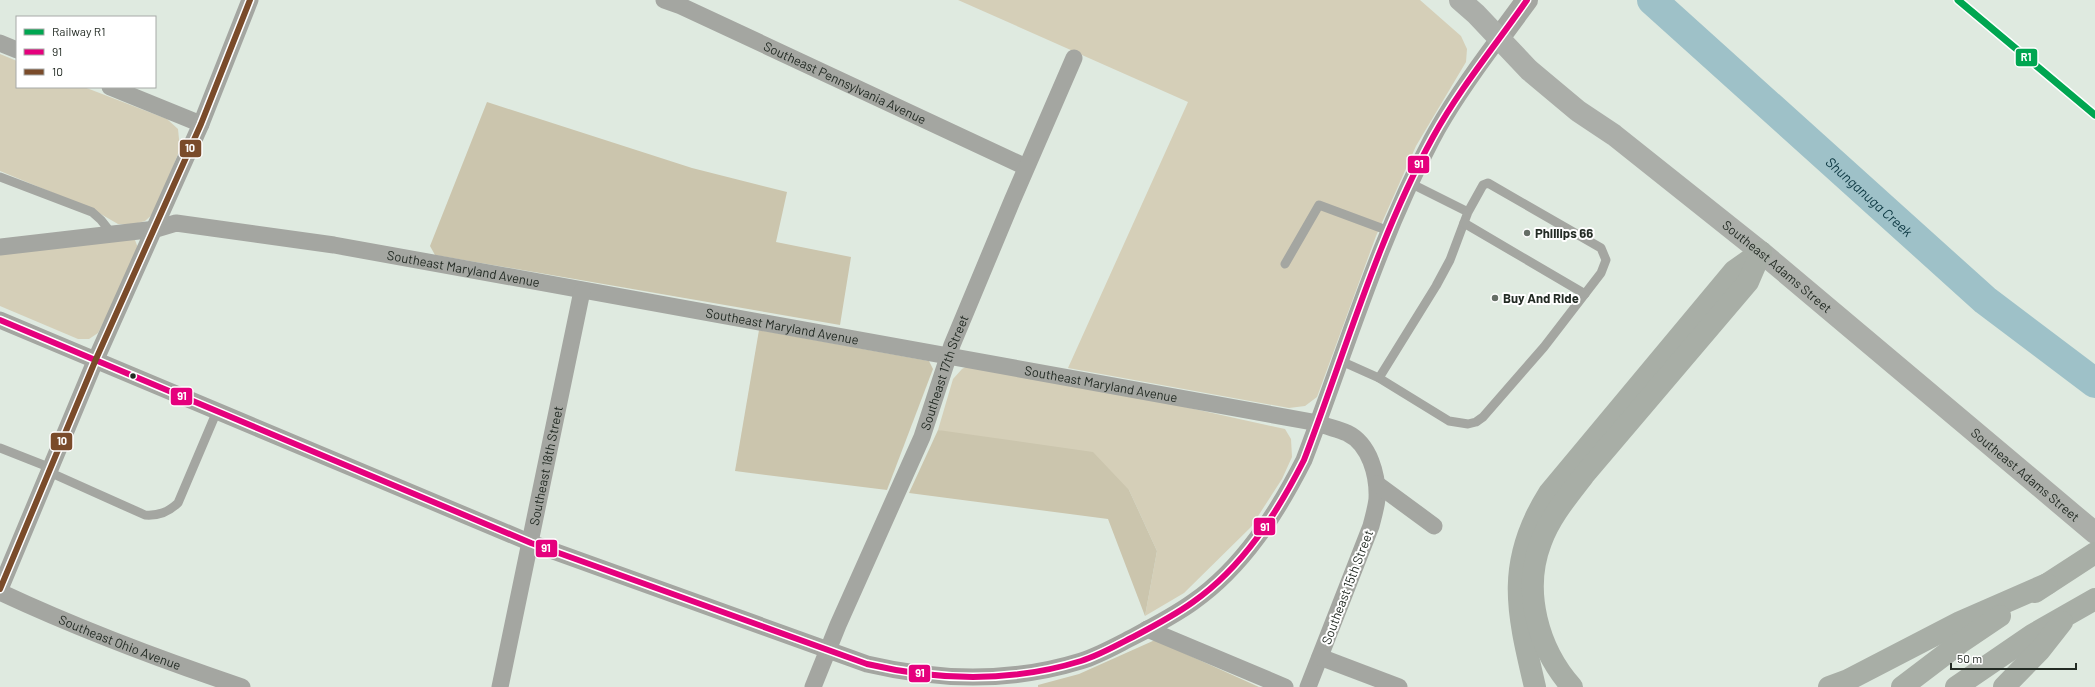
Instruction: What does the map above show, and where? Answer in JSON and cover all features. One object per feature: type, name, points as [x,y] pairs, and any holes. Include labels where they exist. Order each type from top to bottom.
[{"type":"highway","points":[[1535,687],[1524,643],[1518,601],[1520,565],[1528,534],[1535,516],[1549,493],[1734,272],[1761,252]]},
{"type":"highway","points":[[1572,687],[1561,674],[1548,653],[1539,629],[1533,589],[1534,569],[1540,542],[1559,508],[1584,475],[1748,282],[1761,252]]},
{"type":"highway","points":[[1902,687],[1960,642],[2095,553]]},
{"type":"highway","points":[[1829,687],[1848,680],[1960,622],[2054,580]]},
{"type":"highway","points":[[1956,687],[2032,635],[2093,600]]},
{"type":"highway","points":[[2004,687],[2040,650],[2066,616]]},
{"type":"main road","name":"Southeast Adams Street","points":[[1460,0],[1530,70],[1578,111],[1614,135],[1761,252],[2095,534]]},
{"type":"street","name":"Southeast Pennsylvania Avenue","points":[[664,0],[681,6],[1026,167]]},
{"type":"street","points":[[0,320],[531,543],[867,664],[903,672],[939,677],[1004,677],[1048,670],[1083,661],[1147,629],[1194,601],[1222,577],[1246,552],[1269,522],[1288,492],[1304,460],[1389,231],[1410,183],[1446,115],[1476,69],[1527,0]]},
{"type":"street","points":[[0,589],[96,360],[156,229],[201,124],[245,2]]},
{"type":"street","points":[[0,43],[16,50]]},
{"type":"street","name":"Southeast 17th Street","points":[[813,687],[922,437],[948,356],[1026,167],[1074,58]]},
{"type":"street","points":[[112,88],[201,124]]},
{"type":"street","name":"Southeast Maryland Avenue","points":[[0,247],[156,229],[176,223],[334,245],[1318,424],[1348,433],[1358,440],[1367,451],[1377,484]]},
{"type":"street","name":"Southeast 18th Street","points":[[500,687],[582,291]]},
{"type":"street","points":[[1377,484],[1434,526]]},
{"type":"street","name":"Southeast 15th Street","points":[[1308,687],[1371,526],[1377,501],[1377,484]]},
{"type":"street","name":"Southeast Ohio Avenue","points":[[0,592],[57,619],[108,640],[242,687]]},
{"type":"street","points":[[1147,629],[1285,687]]},
{"type":"street","points":[[1320,657],[1399,687]]},
{"type":"lane","points":[[0,177],[92,212],[101,220],[112,234]]},
{"type":"lane","points":[[1410,183],[1468,212]]},
{"type":"lane","points":[[1341,361],[1379,378],[1449,421],[1459,424],[1476,422],[1483,417],[1544,347],[1585,294],[1605,266],[1605,253],[1601,248],[1488,183],[1483,185],[1468,212],[1450,260],[1436,286],[1379,378]]},
{"type":"lane","points":[[1285,264],[1319,205],[1389,231]]},
{"type":"lane","points":[[1464,223],[1585,294]]},
{"type":"lane","points":[[0,448],[145,514],[156,516],[170,510],[178,503],[217,411]]},
{"type":"shaded area","points":[[958,0],[1420,0],[1461,36],[1467,49],[1466,62],[1416,146],[1376,236],[1317,397],[1305,406],[1289,408],[1068,368],[1188,102]]},
{"type":"shaded area","points":[[0,54],[16,61],[16,88],[87,88],[167,119],[178,129],[180,149],[154,213],[145,221],[131,225],[118,224],[92,209],[0,171]]},
{"type":"shaded area","points":[[487,102],[692,168],[787,192],[776,242],[851,257],[840,325],[435,255],[430,246]]},
{"type":"shaded area","points":[[126,239],[135,240],[138,248],[135,259],[98,333],[89,339],[78,339],[0,306],[0,254]]},
{"type":"shaded area","points":[[759,330],[929,361],[933,369],[887,490],[735,471]]},
{"type":"shaded area","points":[[977,361],[1285,429],[1291,439],[1292,457],[1282,479],[1251,527],[1184,593],[1145,616],[1157,551],[1129,490],[938,430],[953,379],[962,369]]},
{"type":"shaded area","points":[[938,430],[1093,452],[1129,490],[1157,551],[1145,616],[1108,519],[909,493]]},
{"type":"shaded area","points":[[1155,640],[1259,687],[1038,687],[1038,685],[1079,674]]},
{"type":"waterway","name":"Shunganuga Creek","points":[[1652,0],[1985,300],[2095,383]]},
{"type":"rail line","name":"R1","points":[[1958,0],[2095,115]]},
{"type":"transit line","name":"10","points":[[0,589],[96,359],[201,124],[250,0]]},
{"type":"transit line","name":"91","points":[[0,320],[531,543],[867,664],[921,674],[974,677],[1028,673],[1054,668],[1088,659],[1102,653],[1149,629],[1179,611],[1211,588],[1243,556],[1257,538],[1282,500],[1304,460],[1378,256],[1413,176],[1443,119],[1478,67],[1527,0]]},
{"type":"place","name":"Phillips 66","points":[[1527,233]]},
{"type":"place","name":"Buy And Ride","points":[[1495,298]]}]
